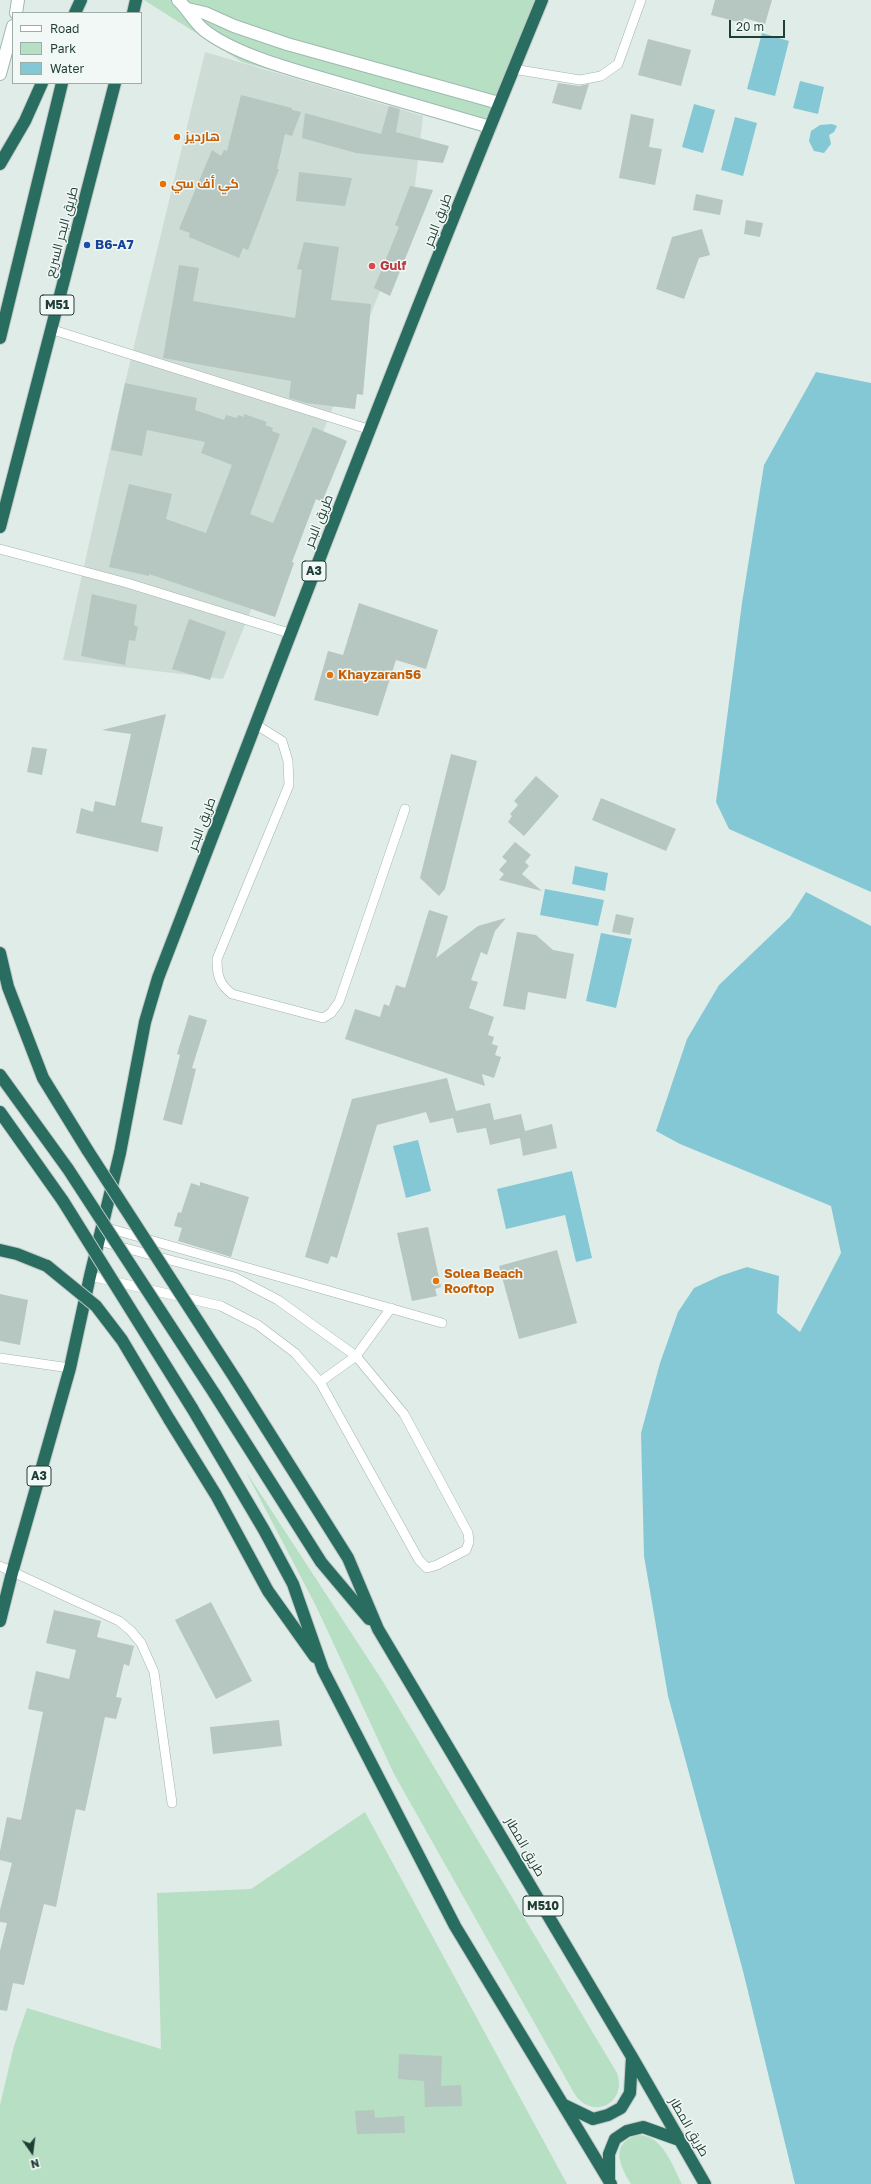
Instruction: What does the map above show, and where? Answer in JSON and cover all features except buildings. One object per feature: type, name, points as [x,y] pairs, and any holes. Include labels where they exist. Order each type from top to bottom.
[{"type":"highway","points":[[75,12],[81,0]]},
{"type":"highway","points":[[79,12],[81,0]]},
{"type":"highway","points":[[133,12],[136,0]]},
{"type":"highway","name":"طريق البحر","points":[[102,1226],[120,1153],[145,1022],[158,978],[289,633],[371,430],[499,103],[542,0]]},
{"type":"highway","points":[[0,164],[24,121],[42,84]]},
{"type":"highway","points":[[0,338],[62,84]]},
{"type":"highway","name":"طريق البحر السريع","points":[[0,527],[50,329],[96,163],[115,84]]},
{"type":"highway","points":[[0,953],[8,987],[43,1078],[348,1558],[378,1629]]},
{"type":"highway","points":[[0,1075],[68,1169],[321,1562],[378,1629]]},
{"type":"highway","points":[[0,1112],[63,1201],[192,1408],[264,1530],[292,1584],[323,1670],[455,1926],[610,2183]]},
{"type":"highway","name":"A3","points":[[0,1621],[12,1573],[70,1368],[102,1226]]},
{"type":"highway","points":[[0,1250],[17,1254],[47,1266],[96,1306],[122,1340],[216,1495],[268,1591],[323,1670]]},
{"type":"highway","name":"طريق المطار","points":[[378,1629],[682,2141],[705,2184]]},
{"type":"highway","points":[[563,2104],[582,2116],[593,2119],[608,2115],[621,2108],[630,2093],[632,2057]]},
{"type":"highway","points":[[610,2183],[609,2154],[615,2139],[627,2131],[643,2127],[682,2141]]},
{"type":"street","points":[[16,12],[18,0]]},
{"type":"street","points":[[178,0],[188,10],[197,24],[213,36],[236,48],[294,70],[490,127]]},
{"type":"street","points":[[188,10],[205,13],[234,26],[287,44],[499,103]]},
{"type":"street","points":[[0,74],[12,30]]},
{"type":"lane","points":[[514,69],[580,80],[601,76],[618,64],[641,0]]},
{"type":"lane","points":[[50,329],[371,430]]},
{"type":"lane","points":[[0,549],[127,583],[289,633]]},
{"type":"lane","points":[[255,724],[282,741],[288,761],[289,785],[218,959],[217,974],[222,986],[232,994],[323,1018],[331,1013],[339,1002],[405,809]]},
{"type":"lane","points":[[102,1226],[442,1323]]},
{"type":"lane","points":[[90,1276],[222,1306],[258,1325],[289,1348],[320,1382],[419,1560],[427,1568],[437,1566],[466,1550],[469,1542],[468,1533],[423,1446],[404,1414],[356,1356],[278,1300],[234,1277],[99,1241]]},
{"type":"lane","points":[[320,1382],[356,1356],[391,1308]]},
{"type":"lane","points":[[0,1358],[70,1368]]},
{"type":"lane","points":[[0,1566],[12,1573],[119,1621],[131,1631],[141,1643],[154,1672],[172,1802]]},
{"type":"shaded area","points":[[205,52],[423,116],[412,212],[223,679],[63,660],[125,383]]},
{"type":"green space","points":[[144,0],[546,0],[490,132],[242,62]]},
{"type":"green space","points":[[245,1470],[382,1680],[617,2073],[619,2084],[617,2093],[613,2100],[606,2105],[598,2107],[589,2106],[581,2101],[574,2093],[394,1774],[316,1606]]},
{"type":"green space","points":[[365,1812],[567,2184],[0,2184],[0,2105],[14,2046],[27,2008],[161,2049],[157,1893],[251,1889]]},
{"type":"green space","points":[[640,2135],[655,2141],[661,2147],[671,2161],[682,2184],[631,2184],[620,2162],[620,2148],[630,2138]]},
{"type":"water","points":[[762,33],[789,41],[775,96],[747,89]]},
{"type":"water","points":[[800,81],[824,87],[818,114],[793,108]]},
{"type":"water","points":[[694,104],[715,110],[703,153],[682,147]]},
{"type":"water","points":[[735,117],[757,123],[743,176],[721,170]]},
{"type":"water","points":[[832,124],[837,126],[834,132],[829,135],[831,144],[824,153],[814,151],[809,141],[811,131],[820,125]]},
{"type":"water","points":[[816,372],[871,383],[871,892],[729,829],[716,802],[742,603],[764,465]]},
{"type":"water","points":[[575,866],[608,873],[605,891],[572,884]]},
{"type":"water","points":[[545,889],[604,900],[598,926],[540,915]]},
{"type":"water","points":[[806,892],[871,926],[871,2184],[795,2184],[743,1971],[668,1696],[644,1556],[641,1433],[660,1363],[678,1312],[694,1288],[720,1276],[747,1267],[779,1276],[777,1313],[800,1332],[841,1253],[831,1206],[680,1144],[656,1131],[687,1039],[719,985],[790,917]]},
{"type":"water","points":[[601,933],[632,939],[616,1008],[586,1001]]},
{"type":"water","points":[[418,1140],[431,1191],[406,1198],[393,1146]]},
{"type":"water","points":[[572,1171],[592,1258],[576,1262],[565,1215],[506,1229],[497,1189]]},
{"type":"place","name":"هارديز","points":[[177,137]]},
{"type":"place","name":"كي أف سي","points":[[163,184]]},
{"type":"place","name":"B6-A7","points":[[87,245]]},
{"type":"place","name":"Gulf","points":[[372,266]]},
{"type":"place","name":"Khayzaran56","points":[[330,675]]},
{"type":"place","name":"Solea Beach Rooftop","points":[[436,1281]]}]
